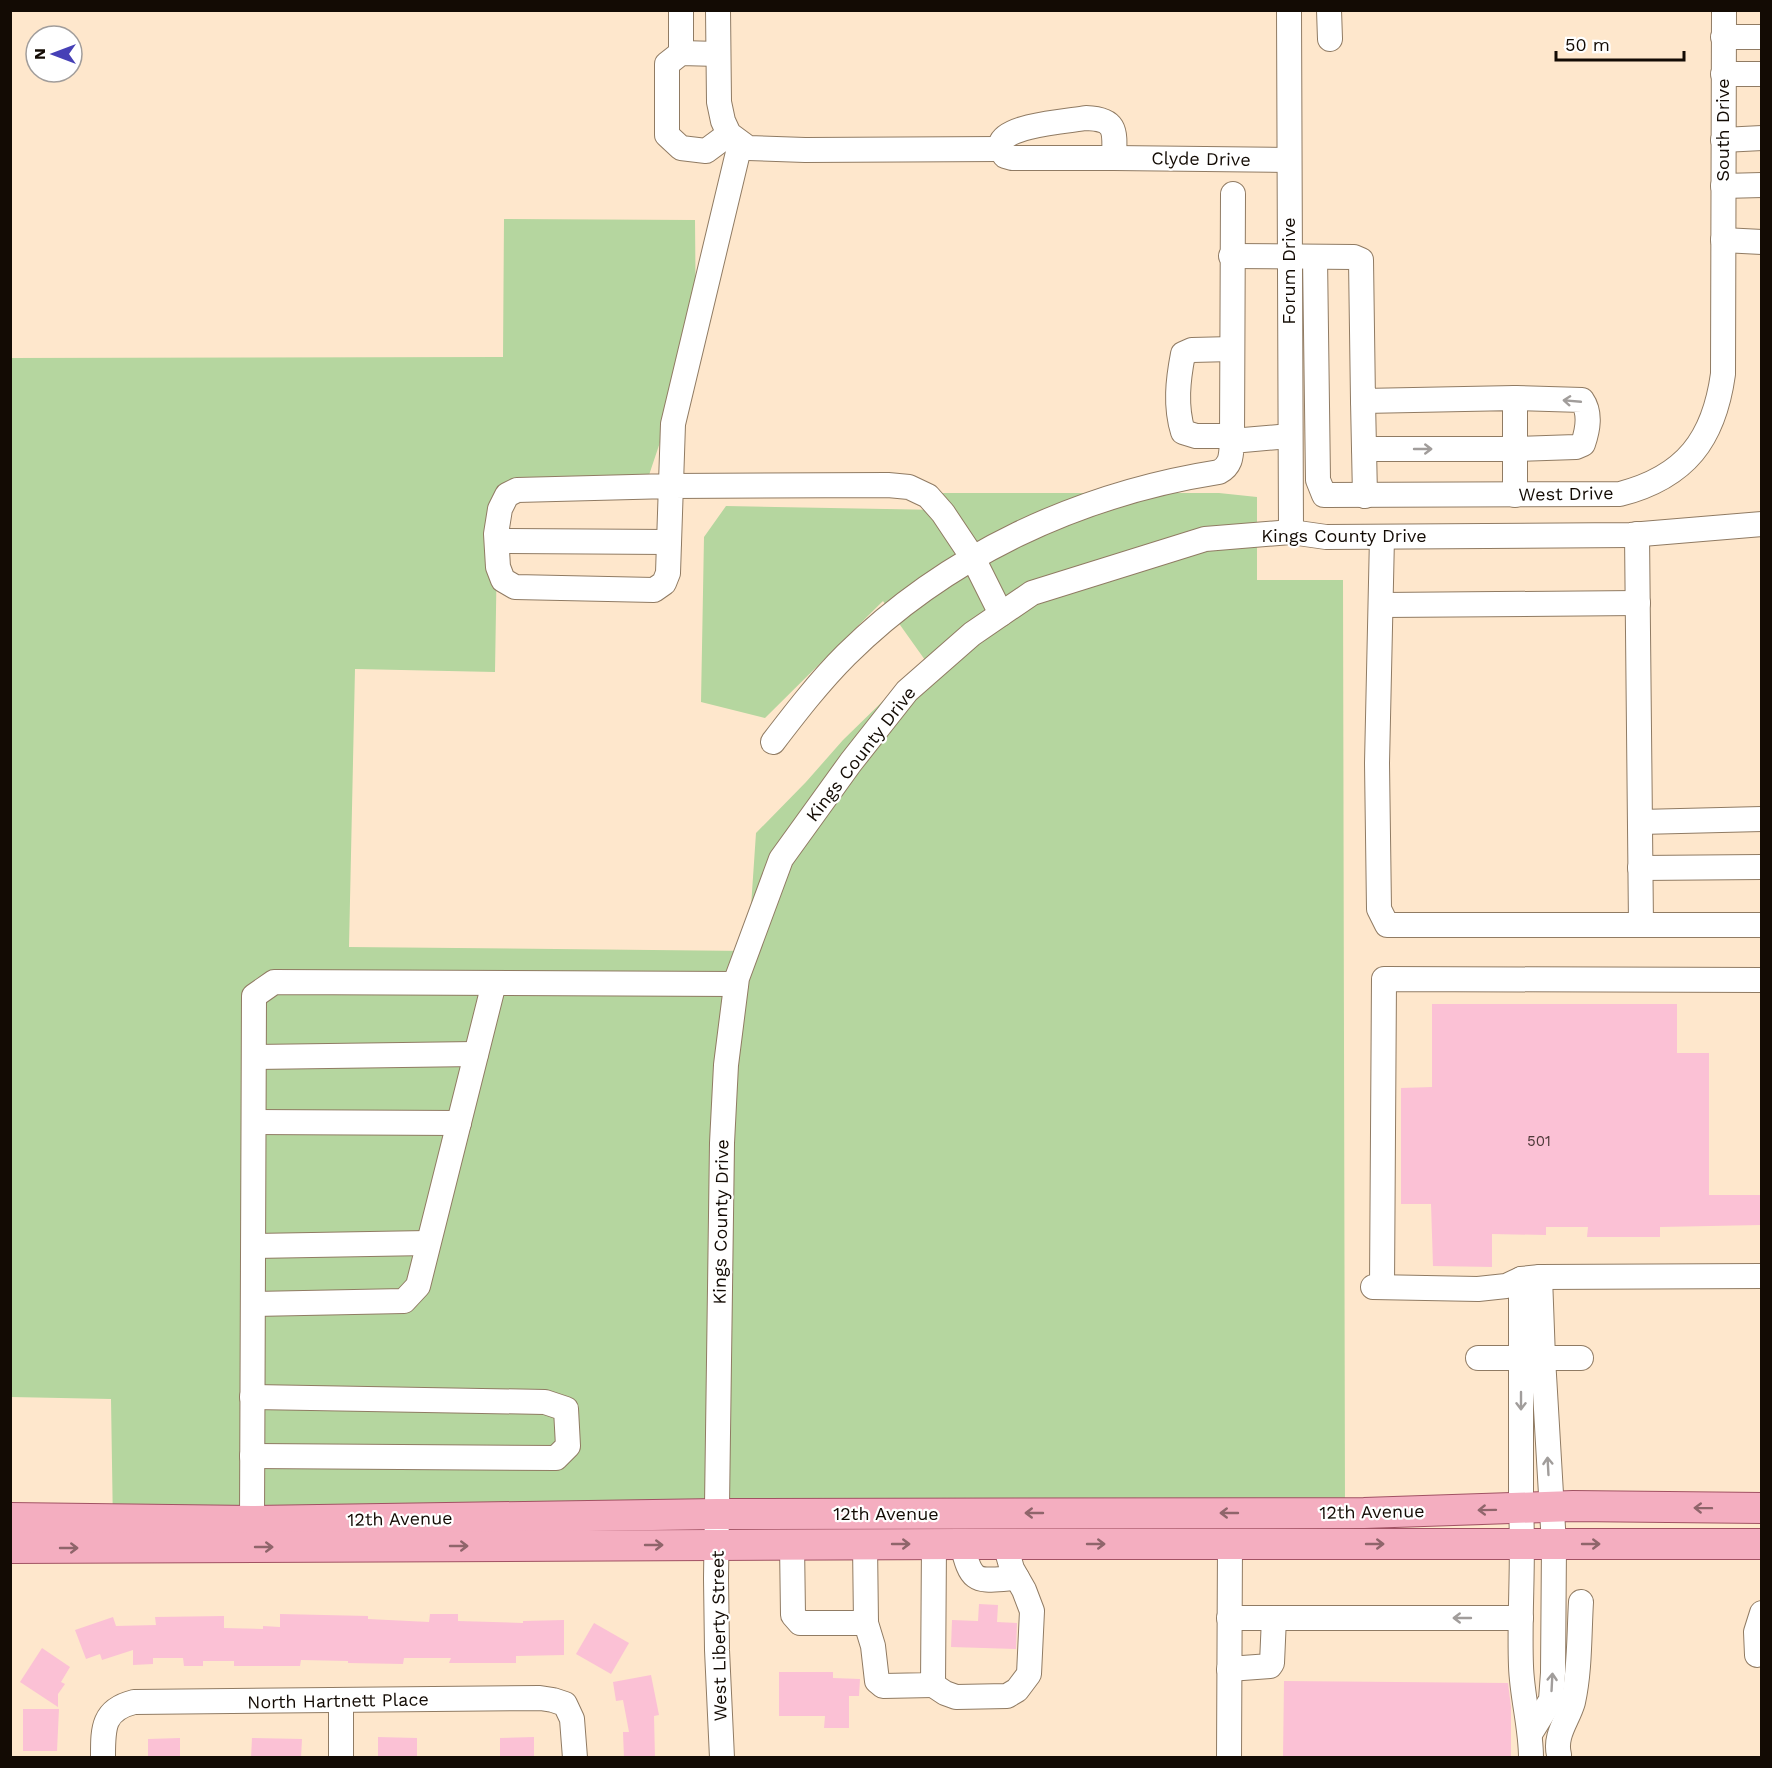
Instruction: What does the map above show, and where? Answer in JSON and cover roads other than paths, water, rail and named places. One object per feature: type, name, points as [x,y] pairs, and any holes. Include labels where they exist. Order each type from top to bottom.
[{"type":"main road","name":"12th Avenue","points":[[10,1518],[252,1521],[717,1514],[1364,1513],[1551,1507],[1761,1508]]},
{"type":"main road","points":[[1230,1543],[1245,1533],[1266,1528],[1350,1525],[1364,1513]]},
{"type":"main road","name":"12th Avenue","points":[[10,1548],[792,1544],[1761,1544]]},
{"type":"street","points":[[681,10],[681,53]]},
{"type":"street","points":[[718,10],[719,102],[723,121],[734,139],[748,148],[805,150],[1000,148],[1007,133],[1019,129],[1086,118],[1102,118],[1112,128],[1114,158]]},
{"type":"street","name":"Forum Drive","points":[[1289,10],[1291,532]]},
{"type":"street","points":[[1329,10],[1330,39]]},
{"type":"street","name":"South Drive","points":[[1723,245],[1724,10]]},
{"type":"street","points":[[1723,37],[1761,37]]},
{"type":"street","points":[[718,54],[681,53],[667,64],[667,135],[681,148],[706,151],[734,139]]},
{"type":"street","points":[[1723,74],[1761,74]]},
{"type":"street","points":[[1723,140],[1761,138]]},
{"type":"street","points":[[734,139],[673,423],[671,486],[668,573],[664,583],[654,590],[515,586],[503,580],[498,567],[497,541],[500,509],[507,495],[517,490],[671,486],[888,484],[909,487],[928,496],[943,513],[973,558],[1001,614]]},
{"type":"street","name":"Clyde Drive","points":[[1000,148],[1005,156],[1012,158],[1289,160]]},
{"type":"street","points":[[1723,186],[1761,185]]},
{"type":"street","points":[[773,742],[801,705],[846,655],[909,600],[946,573],[1066,512],[1130,490],[1219,472],[1227,468],[1230,463],[1232,439],[1233,194]]},
{"type":"street","points":[[1723,245],[1761,242]]},
{"type":"street","name":"West Drive","points":[[1315,257],[1318,480],[1324,495],[1620,494],[1639,489],[1683,463],[1711,425],[1719,401],[1723,374],[1723,245]]},
{"type":"street","points":[[1231,256],[1353,256],[1361,260],[1365,496]]},
{"type":"street","points":[[1232,349],[1192,350],[1183,354],[1179,374],[1178,415],[1183,432],[1197,436],[1232,439],[1290,436]]},
{"type":"street","points":[[1515,398],[1515,495]]},
{"type":"street","points":[[1364,401],[1515,398],[1582,400],[1587,408],[1587,431],[1583,444],[1576,447],[1364,449]]},
{"type":"street","name":"Kings County Drive","points":[[717,1514],[722,1143],[726,1065],[736,984],[781,859],[851,762],[907,691],[972,634],[1032,593],[1205,539],[1291,532],[1326,537],[1637,534],[1761,524]]},
{"type":"street","points":[[1637,534],[1641,925]]},
{"type":"street","points":[[1382,537],[1377,763],[1379,909],[1387,925],[1761,925]]},
{"type":"street","points":[[497,541],[669,542]]},
{"type":"street","points":[[1382,605],[1638,603]]},
{"type":"street","points":[[1640,822],[1761,819]]},
{"type":"street","points":[[1640,868],[1761,867]]},
{"type":"street","points":[[1761,980],[1384,979],[1377,1287],[1506,1287],[1531,1278],[1761,1276]]},
{"type":"street","points":[[252,1521],[254,996],[274,982],[736,984]]},
{"type":"street","points":[[253,1304],[404,1301],[418,1286],[494,983]]},
{"type":"street","points":[[255,1057],[476,1054]]},
{"type":"street","points":[[255,1122],[459,1122]]},
{"type":"street","points":[[254,1246],[428,1243]]},
{"type":"street","points":[[1530,1746],[1523,1697],[1521,1509],[1532,1358],[1531,1278]]},
{"type":"street","points":[[1478,1358],[1581,1358]]},
{"type":"street","points":[[1530,1746],[1551,1700],[1554,1545],[1532,1358]]},
{"type":"street","points":[[252,1397],[545,1402],[566,1409],[568,1446],[556,1458],[252,1456]]},
{"type":"street","name":"West Liberty Street","points":[[717,1514],[717,1650],[722,1758]]},
{"type":"street","points":[[1229,1758],[1230,1543]]},
{"type":"street","points":[[792,1544],[793,1615],[800,1623],[866,1623]]},
{"type":"street","points":[[866,1544],[866,1623],[873,1646],[877,1681],[883,1686],[933,1685],[956,1697],[1007,1696],[1017,1690],[1029,1674],[1032,1611],[1009,1560],[1005,1544]]},
{"type":"street","points":[[948,1544],[968,1567],[971,1574],[977,1578],[1017,1578]]},
{"type":"street","points":[[933,1685],[948,1544]]},
{"type":"street","points":[[1559,1755],[1557,1747],[1560,1734],[1573,1703],[1581,1602]]},
{"type":"street","points":[[1757,1655],[1756,1632],[1761,1613]]},
{"type":"street","points":[[1229,1618],[1521,1618]]},
{"type":"street","points":[[1229,1669],[1270,1666],[1274,1618]]},
{"type":"street","name":"North Hartnett Place","points":[[103,1758],[103,1736],[111,1712],[122,1705],[134,1702],[341,1702],[540,1698],[565,1704],[572,1719],[575,1758]]},
{"type":"street","points":[[341,1702],[341,1758]]}]
